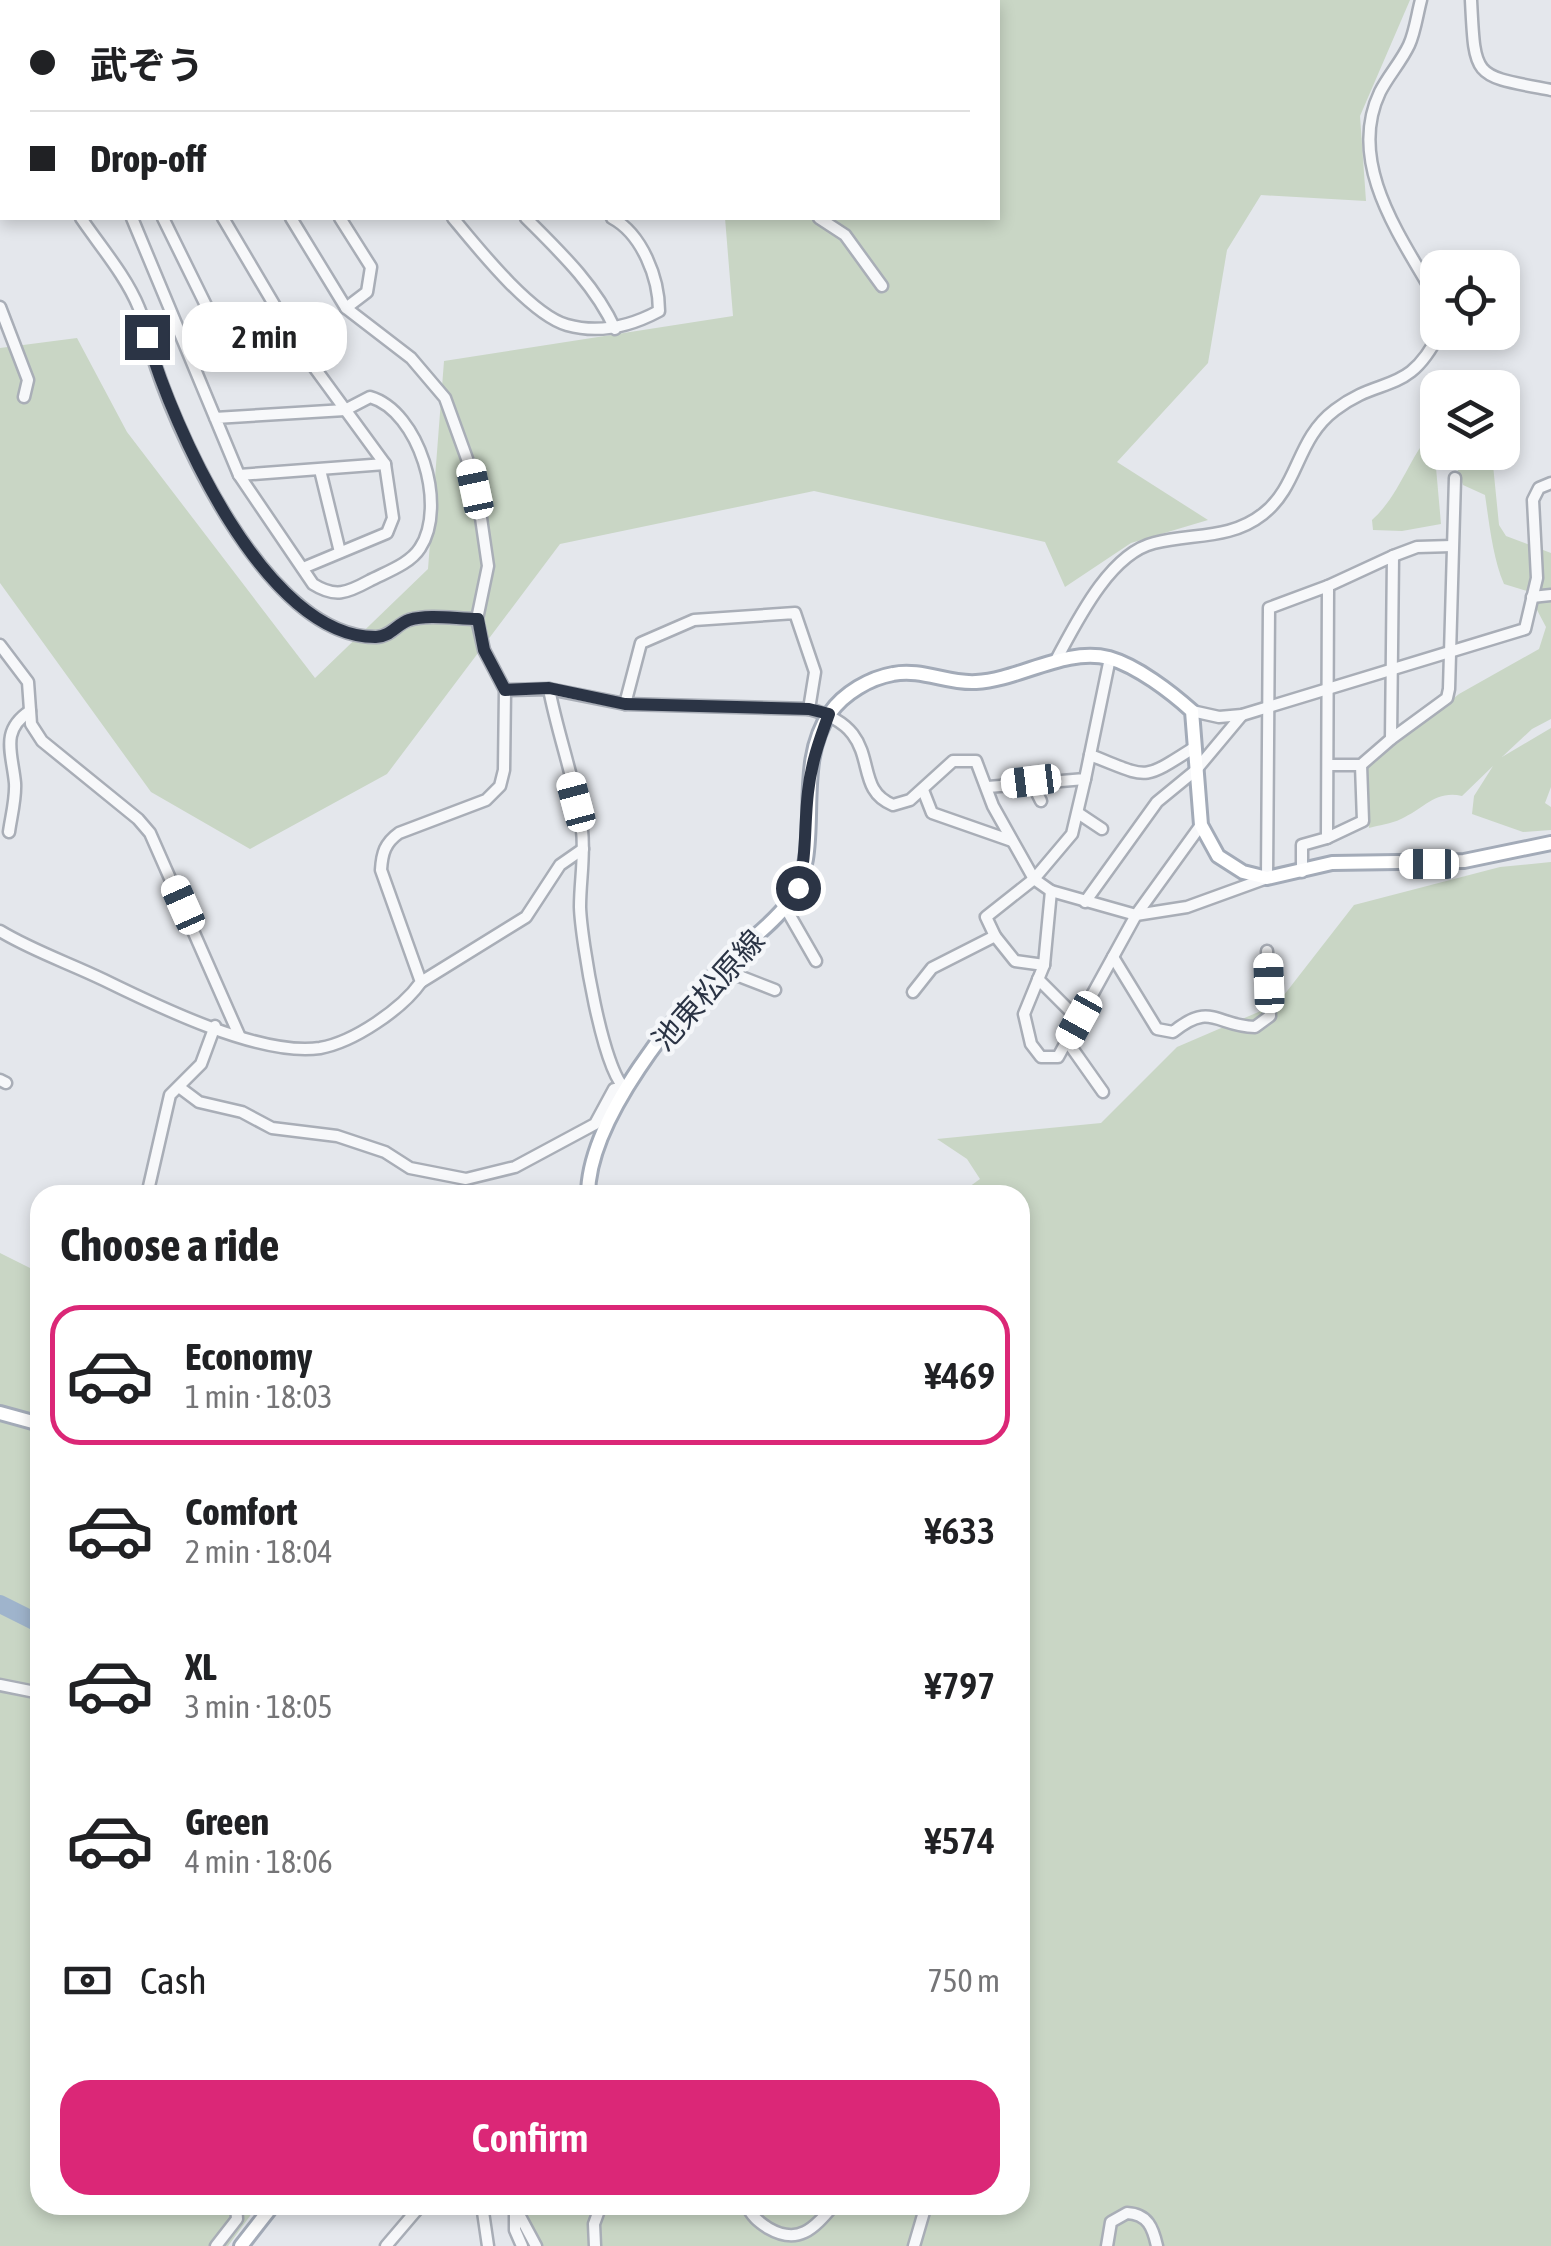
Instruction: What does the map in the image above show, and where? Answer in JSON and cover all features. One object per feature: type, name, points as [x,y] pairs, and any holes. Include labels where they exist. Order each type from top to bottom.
[{"type":"main road","points":[[829,714],[854,691],[894,674],[976,682],[1054,663],[1110,658],[1192,711],[1201,825],[1211,847],[1231,866],[1267,878],[1332,863],[1464,860],[1551,842]]},
{"type":"main road","name":"池東松原線","points":[[589,1185],[593,1160],[626,1089],[653,1048],[721,969],[786,907],[798,888],[806,858],[807,797],[813,755],[829,714]]},
{"type":"main road","points":[[0,1413],[30,1421]]},
{"type":"main road","points":[[242,2246],[266,2215]]},
{"type":"street","points":[[1420,269],[1383,201],[1369,165],[1372,118],[1379,94],[1410,44],[1421,0]]},
{"type":"street","points":[[1471,0],[1474,57],[1479,68],[1490,78],[1551,90]]},
{"type":"street","points":[[83,220],[138,306],[156,368],[213,499],[250,550],[307,615],[324,626],[376,637],[389,634],[406,620],[478,619]]},
{"type":"street","points":[[133,220],[215,418],[239,475],[313,584],[326,592],[341,594],[420,550],[428,532],[430,502],[421,448],[385,401],[370,397],[345,410],[215,418]]},
{"type":"street","points":[[164,220],[224,342],[234,348],[298,345]]},
{"type":"street","points":[[225,220],[298,345],[384,464],[392,518],[387,533],[303,568]]},
{"type":"street","points":[[292,220],[346,308],[411,358],[444,398],[470,467],[488,566],[478,619],[484,650],[505,690],[504,770],[500,786],[486,800],[399,833],[388,840],[382,856],[382,870],[422,982]]},
{"type":"street","points":[[341,220],[371,268],[372,280],[368,292],[346,308]]},
{"type":"street","points":[[455,220],[542,312],[567,325],[615,329],[659,312],[659,295],[644,253],[629,226],[616,220]]},
{"type":"street","points":[[528,220],[579,272],[604,304],[615,329]]},
{"type":"street","points":[[822,220],[845,235],[882,286]]},
{"type":"street","points":[[0,307],[28,380],[24,397]]},
{"type":"street","points":[[1054,663],[1115,566],[1154,543],[1223,533],[1261,516],[1283,496],[1304,442],[1331,413],[1360,393],[1403,381],[1431,350]]},
{"type":"street","points":[[239,475],[384,464]]},
{"type":"street","points":[[320,470],[340,552]]},
{"type":"street","points":[[1328,765],[1361,765],[1447,698],[1455,478]]},
{"type":"street","points":[[1192,711],[1219,717],[1242,715],[1525,629],[1537,578],[1533,500],[1538,488],[1551,483]]},
{"type":"street","points":[[505,690],[549,688],[625,704],[809,709],[829,714],[855,734],[873,786],[887,803],[900,804],[923,790],[943,768],[962,759],[980,764],[993,806],[1013,842],[1034,879],[1051,891],[1136,915],[1187,908],[1267,878],[1269,608],[1417,547],[1452,546]]},
{"type":"street","points":[[1391,739],[1392,556]]},
{"type":"street","points":[[1327,838],[1328,586]]},
{"type":"street","points":[[1532,597],[1551,595]]},
{"type":"street","points":[[625,704],[641,643],[694,620],[795,613],[815,672],[809,709]]},
{"type":"street","points":[[0,646],[28,682],[30,724],[42,741],[150,832],[239,1035]]},
{"type":"street","points":[[1044,966],[1015,961],[986,917],[1034,879],[1072,834],[1110,658]]},
{"type":"street","points":[[549,688],[583,849],[580,914],[607,1060],[617,1083],[626,1089]]},
{"type":"street","points":[[9,832],[16,786],[10,731],[14,721],[30,711]]},
{"type":"street","points":[[1085,902],[1158,802],[1196,770],[1242,715]]},
{"type":"street","points":[[1090,756],[1142,775],[1153,774],[1195,747]]},
{"type":"street","points":[[1302,872],[1302,845],[1364,821],[1361,765]]},
{"type":"street","points":[[988,787],[1085,779]]},
{"type":"street","points":[[1031,781],[1040,801]]},
{"type":"street","points":[[923,790],[932,814],[1013,842]]},
{"type":"street","points":[[1078,814],[1102,829]]},
{"type":"street","points":[[1051,891],[1044,966],[1024,1014],[1031,1044],[1040,1058],[1058,1057],[1136,915],[1201,825]]},
{"type":"street","points":[[0,931],[149,1004],[284,1048],[323,1047],[361,1030],[405,1000],[422,982],[526,917],[560,865],[583,849]]},
{"type":"street","points":[[786,907],[816,961]]},
{"type":"street","points":[[913,992],[932,968],[995,936]]},
{"type":"street","points":[[1113,957],[1157,1029],[1173,1032],[1191,1017],[1206,1014],[1237,1027],[1256,1027],[1270,1016],[1268,951]]},
{"type":"street","points":[[721,969],[776,990]]},
{"type":"street","points":[[1038,980],[1079,1020]]},
{"type":"street","points":[[149,1185],[170,1095],[200,1064],[215,1026]]},
{"type":"street","points":[[1067,1041],[1103,1092]]},
{"type":"street","points":[[179,1087],[199,1102],[255,1117],[272,1128],[337,1136],[385,1152],[410,1168],[466,1180],[491,1176],[545,1153],[595,1124],[614,1089],[626,1089]]},
{"type":"street","points":[[0,1684],[30,1691]]},
{"type":"street","points":[[1106,2246],[1111,2222],[1127,2213],[1143,2216],[1157,2246]]},
{"type":"street","points":[[216,2246],[237,2215]]},
{"type":"street","points":[[386,2246],[413,2215]]},
{"type":"street","points":[[483,2215],[488,2246]]},
{"type":"street","points":[[515,2215],[515,2230],[522,2246]]},
{"type":"street","points":[[520,2215],[536,2246]]},
{"type":"street","points":[[594,2246],[597,2215]]},
{"type":"street","points":[[754,2215],[789,2238],[806,2234],[824,2215]]},
{"type":"street","points":[[914,2246],[923,2215]]},
{"type":"green space","points":[[1000,0],[1410,0],[1360,116],[1366,201],[1261,195],[1227,250],[1208,363],[1117,462],[1208,520],[1131,543],[1065,587],[1045,542],[814,491],[560,544],[387,774],[250,849],[151,792],[0,583],[0,348],[77,338],[127,432],[315,678],[428,569],[444,361],[733,316],[725,220],[1000,220]]},
{"type":"green space","points":[[1419,449],[1420,470],[1436,470],[1441,524],[1402,531],[1373,530],[1372,520],[1391,498]]},
{"type":"green space","points":[[1458,470],[1494,470],[1499,525],[1506,536],[1551,553],[1551,719],[1532,729],[1502,757],[1551,728],[1551,787],[1545,803],[1551,807],[1551,830],[1523,832],[1472,814],[1474,796],[1493,766],[1462,796],[1437,798],[1397,821],[1369,828],[1366,771],[1371,764],[1459,694],[1539,649],[1546,627],[1527,591],[1504,584],[1494,552],[1485,495],[1463,485]]},
{"type":"green space","points":[[1551,862],[1551,2246],[534,2246],[526,2215],[1030,2215],[1030,1185],[972,1185],[980,1179],[967,1159],[937,1139],[1101,1123],[1177,1047],[1277,1004],[1354,905],[1500,867]]},
{"type":"green space","points":[[0,1253],[30,1268],[30,2215],[251,2215],[228,2246],[0,2246]]},
{"type":"waterway","points":[[0,1604],[30,1619]]},
{"type":"route","points":[[147,337],[156,368],[213,499],[250,550],[307,615],[324,626],[376,637],[389,634],[406,620],[478,619],[484,650],[505,690],[549,688],[625,704],[809,709],[829,714],[813,755],[807,797],[806,858],[798,888]]}]
